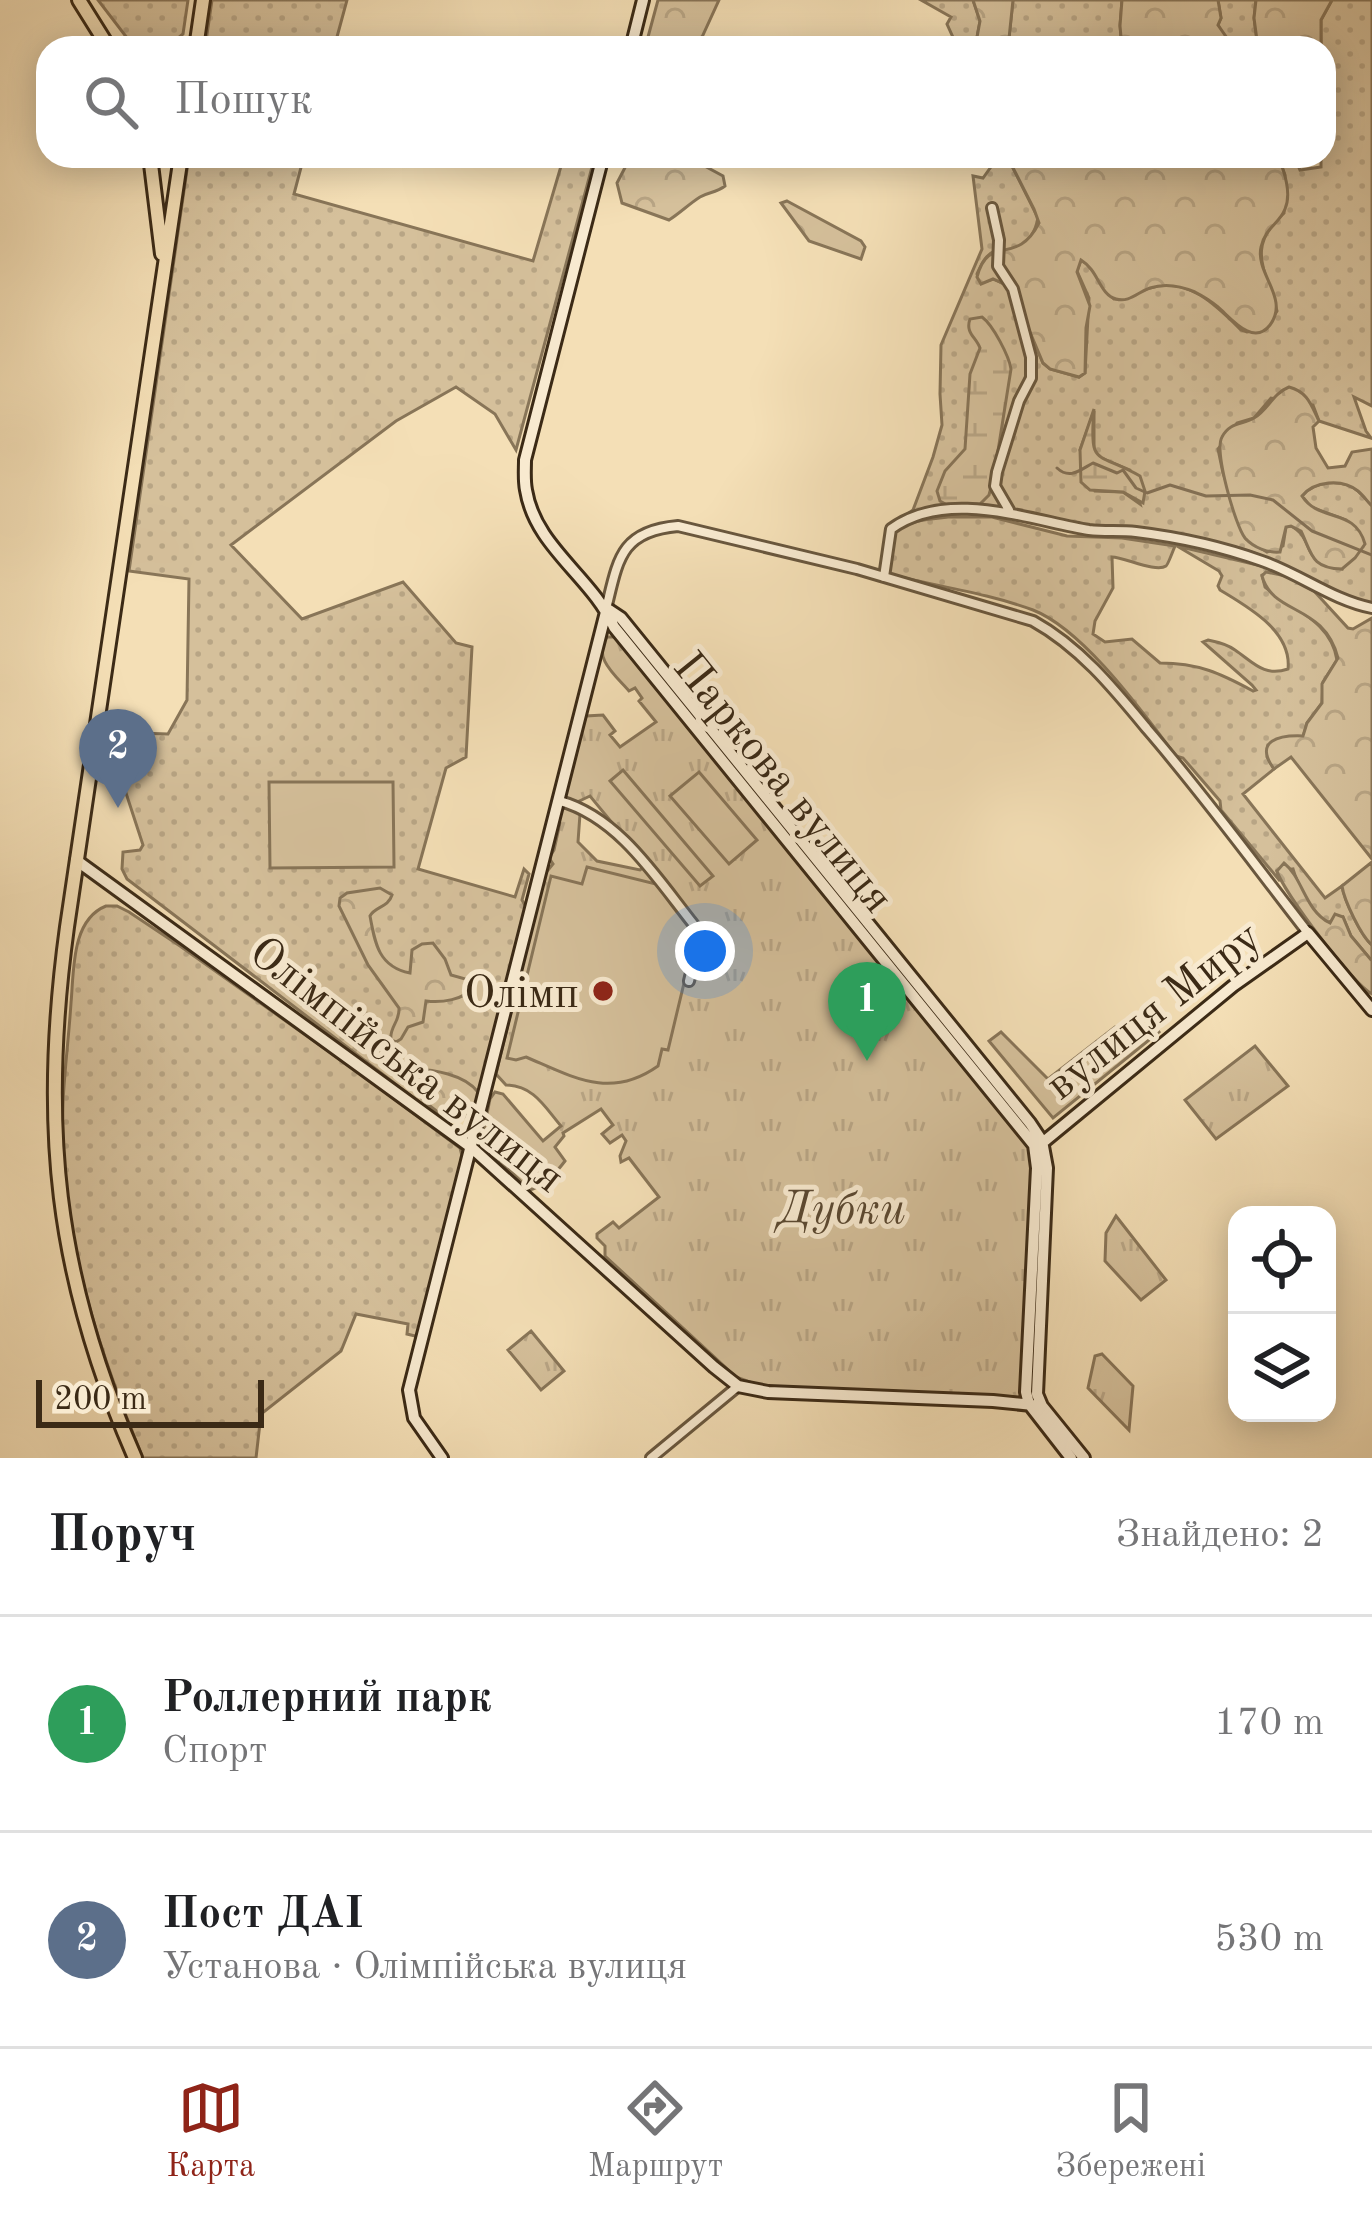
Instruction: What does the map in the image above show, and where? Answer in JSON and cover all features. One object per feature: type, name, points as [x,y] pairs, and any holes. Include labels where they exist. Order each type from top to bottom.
[{"type":"main road","points":[[79,0],[102,36]]},
{"type":"main road","points":[[198,36],[203,0]]},
{"type":"main road","points":[[152,168],[165,267]]},
{"type":"main road","points":[[135,1458],[109,1393],[69,1255],[53,1116],[55,1018],[179,168]]},
{"type":"street","points":[[634,36],[643,0]]},
{"type":"street","name":"Паркова вулиця","points":[[600,168],[525,460],[532,512],[547,539],[606,609],[621,618],[972,1050],[1039,1147]]},
{"type":"street","points":[[992,208],[999,239],[998,266],[1013,290],[1031,357],[1031,377],[1019,400],[995,486],[1010,512]]},
{"type":"street","points":[[884,577],[891,529],[898,524],[928,513],[1010,512],[1092,530],[1136,532],[1254,558],[1350,604],[1372,608]]},
{"type":"street","points":[[442,1458],[414,1418],[409,1390],[619,556],[634,540],[657,528],[678,526],[884,577],[1011,613],[1050,630],[1102,675],[1142,722],[1372,1010]]},
{"type":"street","points":[[560,801],[580,806],[609,825],[698,930],[688,981]]},
{"type":"street","name":"Олімпійська вулиця","points":[[76,860],[472,1148],[738,1386]]},
{"type":"street","name":"вулиця Миру","points":[[1035,1405],[1026,1387],[1039,1147],[1233,986],[1308,934]]},
{"type":"street","name":"вулиця Миру","points":[[1035,1405],[1047,1168],[1039,1147]]},
{"type":"street","points":[[651,1458],[738,1386],[768,1392],[1035,1405],[1084,1458]]},
{"type":"street","points":[[1035,1405],[1071,1458]]},
{"type":"green space","points":[[98,0],[188,0],[181,36],[126,36]]},
{"type":"green space","points":[[212,0],[347,0],[337,36],[207,36]]},
{"type":"green space","points":[[658,0],[719,0],[702,36],[648,36]]},
{"type":"green space","points":[[921,0],[973,0],[980,21],[977,36],[952,36],[947,24],[951,17]]},
{"type":"green space","points":[[973,0],[1013,0],[1009,36],[977,36],[980,21]]},
{"type":"green space","points":[[1013,0],[1122,0],[1121,36],[1009,36]]},
{"type":"green space","points":[[1122,0],[1218,0],[1218,25],[1226,36],[1121,36]]},
{"type":"green space","points":[[1218,0],[1256,0],[1256,36],[1225,36],[1218,25]]},
{"type":"green space","points":[[1256,0],[1332,0],[1321,20],[1321,36],[1256,36]]},
{"type":"green space","points":[[1332,0],[1372,0],[1372,406],[1354,397],[1371,438],[1319,421],[1313,405],[1271,398],[1254,418],[1237,423],[1218,449],[1246,539],[1267,552],[1283,546],[1286,527],[1291,526],[1304,538],[1313,557],[1342,569],[1346,520],[1311,507],[1302,496],[1328,483],[1344,484],[1362,494],[1372,506],[1372,605],[1341,596],[1254,553],[1219,544],[993,513],[947,511],[900,520],[913,510],[933,457],[942,425],[941,345],[982,249],[973,176],[983,178],[990,168],[1013,168],[1038,218],[1024,245],[992,253],[977,274],[981,283],[993,279],[1011,287],[1043,363],[1050,369],[1079,377],[1085,373],[1089,298],[1077,271],[1081,260],[1114,299],[1164,285],[1177,286],[1201,296],[1241,330],[1266,329],[1277,311],[1262,248],[1272,225],[1284,213],[1282,168],[1336,168],[1336,36],[1321,36],[1321,20]],"holes":[[[1094,411],[1094,452],[1130,470],[1140,504],[1123,492],[1095,491],[1080,450]]]},
{"type":"green space","points":[[187,168],[301,168],[294,194],[533,261],[560,168],[592,168],[516,450],[495,414],[456,387],[396,421],[231,545],[302,619],[403,582],[456,643],[472,647],[466,757],[446,768],[418,869],[515,897],[524,869],[529,874],[522,900],[526,907],[478,1104],[471,1113],[451,1120],[440,1118],[127,879],[123,852],[140,850],[143,845],[112,760],[127,739],[168,734],[187,700],[189,579],[129,571]]},
{"type":"green space","points":[[625,168],[708,168],[723,176],[725,186],[669,220],[622,203],[617,183]]},
{"type":"green space","points":[[1013,168],[1282,168],[1287,203],[1263,240],[1260,257],[1274,296],[1275,315],[1257,333],[1207,299],[1179,287],[1156,286],[1116,299],[1081,260],[1077,272],[1090,306],[1085,373],[1079,377],[1050,369],[1043,363],[1011,287],[993,279],[981,284],[977,277],[989,256],[1030,236],[1039,223]]},
{"type":"green space","points":[[787,201],[861,241],[865,247],[861,259],[809,241],[781,203]]},
{"type":"green space","points":[[982,317],[1000,341],[1011,369],[994,476],[989,495],[980,504],[949,506],[940,501],[937,491],[945,471],[965,449],[970,374],[980,348],[969,324],[970,319]]},
{"type":"green space","points":[[1289,387],[1305,396],[1314,410],[1319,421],[1313,427],[1316,448],[1328,468],[1345,466],[1352,452],[1372,449],[1372,506],[1358,491],[1336,483],[1321,484],[1302,496],[1360,532],[1365,544],[1342,569],[1318,563],[1301,531],[1291,526],[1286,527],[1280,552],[1257,547],[1245,538],[1231,504],[1223,472],[1222,437],[1232,426],[1259,414]]},
{"type":"green space","points":[[1094,409],[1095,450],[1140,476],[1143,503],[1123,492],[1090,490],[1081,482],[1080,450]]},
{"type":"green space","points":[[992,517],[1067,536],[1175,546],[1161,568],[1112,557],[1113,588],[1093,634],[1105,642],[1132,639],[1160,663],[1208,670],[1253,691],[1203,642],[1226,645],[1272,671],[1288,669],[1283,643],[1266,622],[1220,590],[1219,571],[1177,546],[1266,567],[1292,578],[1271,571],[1262,575],[1265,587],[1327,635],[1337,660],[1323,682],[1322,703],[1303,737],[1268,745],[1267,757],[1274,769],[1243,794],[1325,898],[1342,886],[1372,945],[1372,961],[1351,936],[1343,917],[1320,919],[1293,869],[1277,871],[1280,881],[1221,810],[1220,801],[1072,635],[1052,620],[1015,604],[888,574],[894,532],[926,519]]},
{"type":"green space","points":[[1266,572],[1286,576],[1314,591],[1348,628],[1372,618],[1372,859],[1291,757],[1274,769],[1268,759],[1266,751],[1272,741],[1303,736],[1322,703],[1322,684],[1338,658],[1322,628],[1268,589],[1262,576]]},
{"type":"green space","name":"Дубки","points":[[607,637],[617,637],[1029,1147],[1033,1160],[1024,1399],[764,1387],[736,1377],[605,1256],[597,1234],[613,1222],[619,1228],[659,1197],[629,1158],[621,1162],[626,1141],[622,1135],[610,1143],[602,1134],[613,1125],[601,1109],[563,1133],[555,1147],[565,1161],[530,1190],[481,1143],[495,1092],[503,1094],[543,1141],[561,1126],[531,1093],[506,1085],[496,1074],[544,875],[553,864],[549,858],[560,810],[567,807],[580,814],[578,842],[597,861],[640,870],[647,865],[590,796],[575,803],[563,796],[586,716],[603,715],[620,747],[656,722],[635,688],[629,691],[607,666],[602,652]]},
{"type":"green space","points":[[623,770],[713,876],[700,886],[610,781]]},
{"type":"green space","points":[[699,772],[757,840],[729,864],[670,796]]},
{"type":"green space","points":[[269,782],[393,782],[394,867],[270,868]]},
{"type":"green space","points":[[1372,862],[1372,945],[1342,886]]},
{"type":"green space","points":[[1284,863],[1322,918],[1330,923],[1335,914],[1343,917],[1351,936],[1372,961],[1372,994],[1335,956],[1292,898],[1277,871]]},
{"type":"green space","name":"Олімп","points":[[587,867],[656,884],[696,933],[668,1050],[662,1049],[658,1066],[624,1082],[592,1082],[526,1057],[507,1058],[551,876],[582,884]]},
{"type":"green space","points":[[380,888],[392,895],[370,916],[385,960],[410,973],[412,950],[433,943],[451,975],[469,980],[474,987],[452,1000],[426,1001],[423,1022],[408,1027],[396,1042],[391,1035],[399,1008],[368,965],[339,906],[347,893]]},
{"type":"green space","points":[[106,906],[129,912],[180,946],[460,1148],[462,1156],[419,1337],[407,1334],[408,1324],[356,1314],[341,1351],[261,1414],[256,1458],[143,1458],[90,1307],[66,1189],[63,1113],[77,948],[86,923]]},
{"type":"green space","points":[[1153,1023],[1159,1032],[1053,1118],[989,1041],[1001,1032],[1048,1079],[1115,1027],[1144,1029]]},
{"type":"green space","points":[[1255,1046],[1288,1086],[1216,1139],[1185,1100]]},
{"type":"green space","points":[[411,1068],[465,1081],[478,1092],[476,1105],[460,1117],[445,1117],[415,1090],[408,1077]]},
{"type":"green space","points":[[1116,1216],[1166,1280],[1141,1300],[1105,1261],[1106,1233]]},
{"type":"green space","points":[[531,1331],[564,1371],[541,1390],[508,1350]]},
{"type":"green space","points":[[1102,1354],[1133,1386],[1129,1430],[1088,1388],[1095,1356]]},
{"type":"waterway","points":[[1057,468],[1071,474],[1093,463],[1117,473],[1123,470],[1136,488],[1147,493],[1170,485],[1206,496],[1250,495],[1273,500],[1312,531],[1372,555]]},
{"type":"place","name":"Пост ДАІ","points":[[118,808]]},
{"type":"place","name":"Олімп","points":[[603,991]]},
{"type":"place","name":"Роллерний парк","points":[[867,1061]]}]
